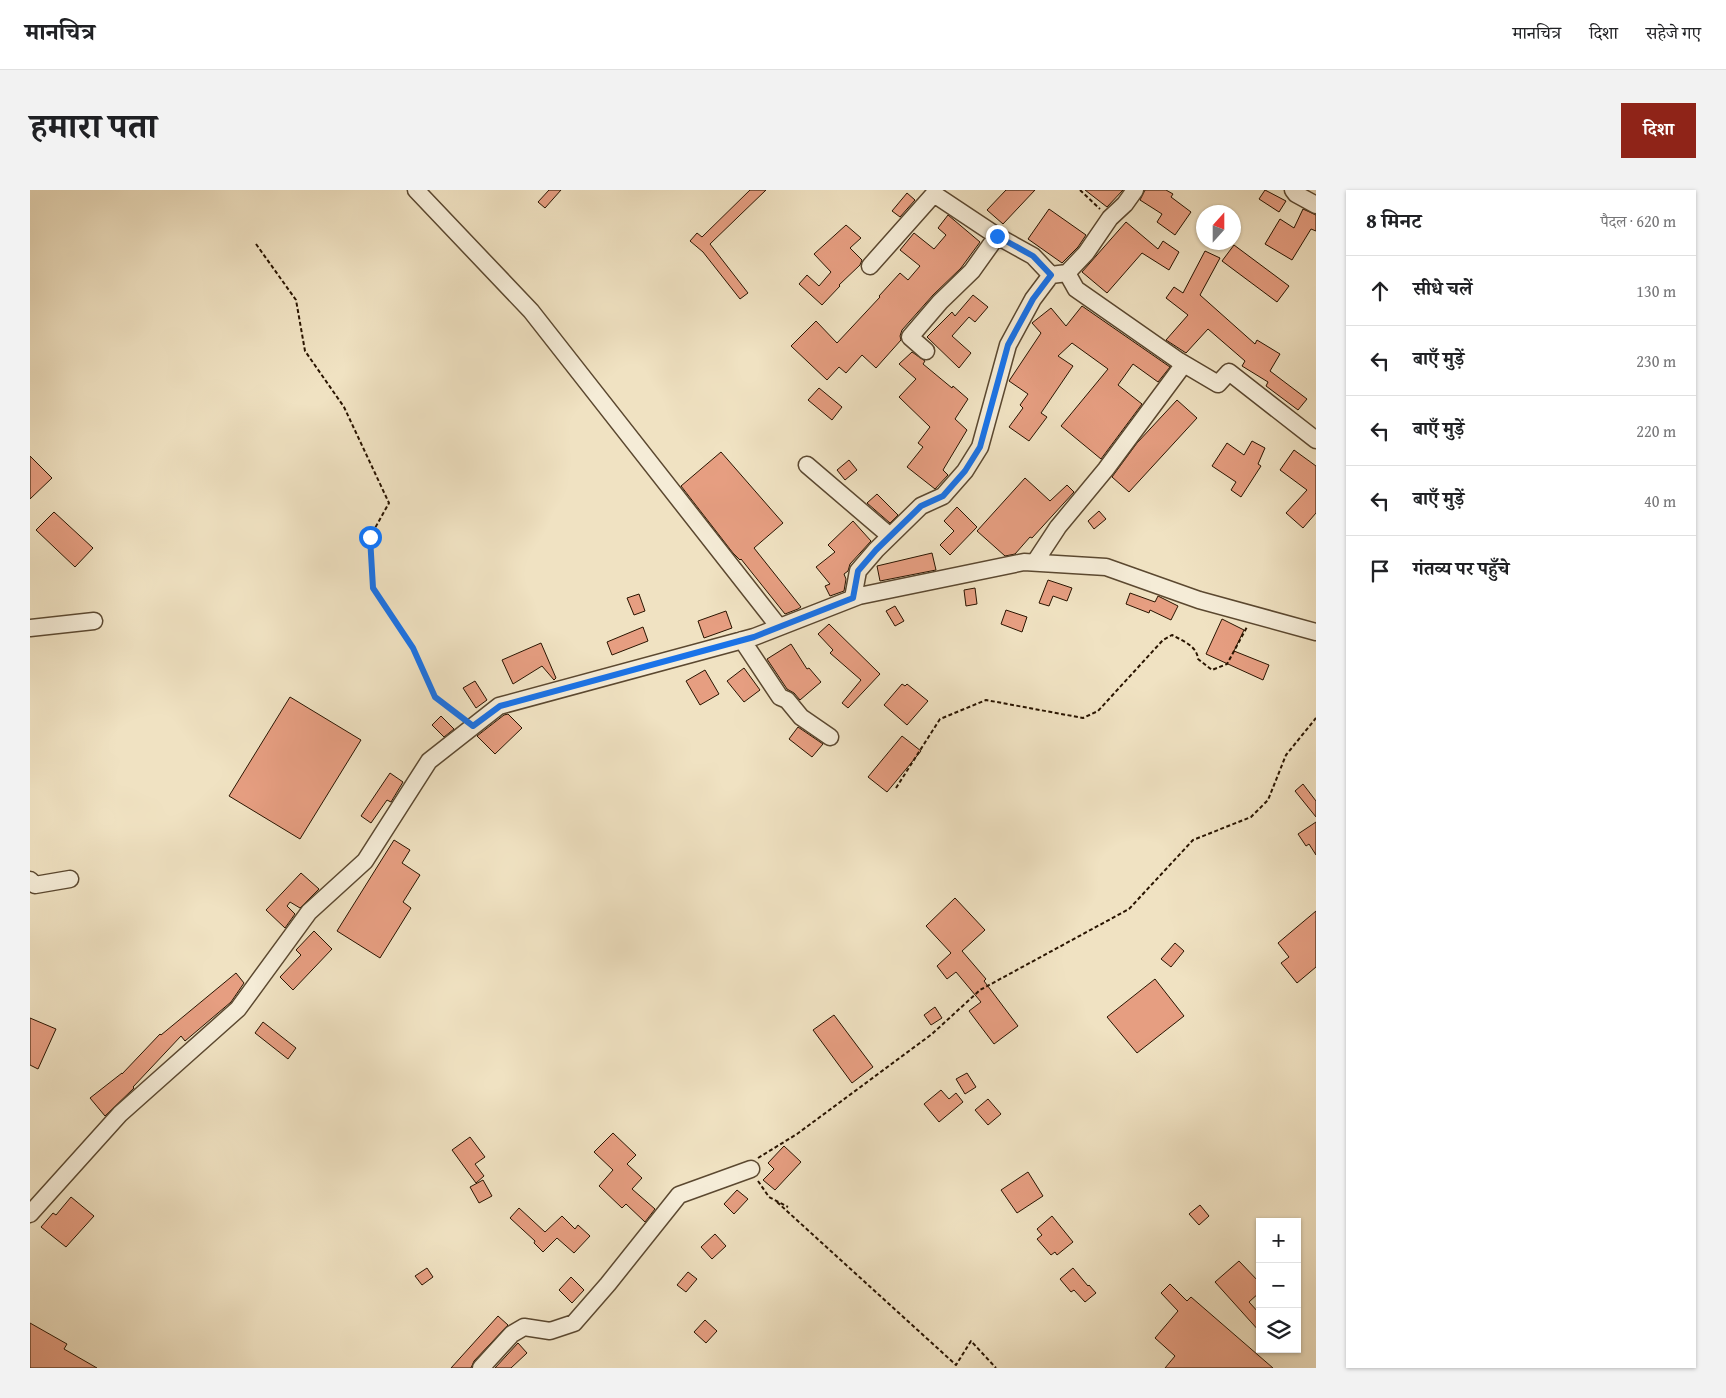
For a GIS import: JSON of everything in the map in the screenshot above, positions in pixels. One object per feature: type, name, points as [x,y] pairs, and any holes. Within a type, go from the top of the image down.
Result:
[{"type":"street","points":[[416,190],[531,311],[780,627]]},
{"type":"street","points":[[853,598],[858,571],[921,506],[943,496],[965,471],[980,447],[1008,345],[1033,299],[1059,274],[1086,253],[1110,218],[1125,204],[1135,190]]},
{"type":"street","points":[[1293,190],[1296,194],[1316,205]]},
{"type":"street","points":[[870,266],[934,194],[997,236],[1033,256],[1059,274],[1076,290],[1184,364],[1218,384],[1229,372],[1316,440]]},
{"type":"street","points":[[926,351],[910,337],[940,302],[972,271],[997,236]]},
{"type":"street","points":[[1035,562],[1058,527],[1106,469],[1184,364]]},
{"type":"street","points":[[807,465],[890,536]]},
{"type":"street","points":[[30,1214],[120,1114],[238,1009],[309,912],[365,861],[429,761],[500,706],[742,640],[853,598],[1024,562],[1106,567],[1200,600],[1316,632]]},
{"type":"street","points":[[30,628],[94,621]]},
{"type":"street","points":[[742,640],[780,697],[786,700],[801,717],[830,737]]},
{"type":"street","points":[[30,880],[35,885],[70,879]]},
{"type":"street","points":[[481,1368],[512,1334],[524,1326],[550,1331],[574,1323],[608,1284],[679,1194],[751,1169]]},
{"type":"path","points":[[1080,190],[1110,218]]},
{"type":"path","points":[[256,244],[296,300],[305,351],[344,407],[389,503],[370,537],[373,588],[413,648],[435,697],[473,726]]},
{"type":"path","points":[[896,788],[940,719],[986,700],[1083,718],[1098,711],[1163,640],[1172,635],[1188,643],[1198,653],[1198,659],[1212,670],[1227,664],[1247,627],[1246,613]]},
{"type":"path","points":[[788,1207],[769,1197],[751,1169],[758,1158],[797,1134],[932,1034],[980,990],[1129,909],[1193,840],[1251,817],[1268,800],[1286,755],[1316,718]]},
{"type":"path","points":[[761,1187],[956,1365],[971,1341],[996,1368]]},
{"type":"building","points":[[549,190],[561,190],[545,208],[538,202]]},
{"type":"building","points":[[750,190],[766,190],[710,244],[748,293],[740,299],[703,252],[690,241],[697,233],[702,237]]},
{"type":"building","points":[[1006,190],[1035,190],[1003,224],[987,210]]},
{"type":"building","points":[[1085,190],[1123,190],[1107,207]]},
{"type":"building","points":[[1145,190],[1166,190],[1173,194],[1171,197],[1191,212],[1175,235],[1157,222],[1162,214],[1140,200]]},
{"type":"building","points":[[1265,190],[1286,201],[1279,212],[1259,199]]},
{"type":"building","points":[[907,193],[915,200],[900,217],[892,211]]},
{"type":"building","points":[[1049,209],[1086,235],[1078,247],[1062,263],[1028,239]]},
{"type":"building","points":[[1303,209],[1316,215],[1316,231],[1311,229],[1292,260],[1265,244],[1280,219],[1294,228]]},
{"type":"building","points":[[948,215],[980,242],[961,268],[933,295],[902,330],[901,340],[876,368],[862,355],[846,373],[839,367],[827,380],[791,346],[816,321],[837,343],[900,273],[908,280],[920,266],[900,250],[914,233],[934,249],[946,235],[938,228]]},
{"type":"building","points":[[1126,222],[1158,249],[1163,241],[1179,252],[1169,270],[1142,253],[1107,293],[1082,272]]},
{"type":"building","points":[[846,225],[861,238],[850,248],[862,260],[860,265],[822,305],[799,284],[807,275],[819,286],[831,272],[814,254]]},
{"type":"building","points":[[1230,250],[1241,250],[1289,286],[1277,302],[1222,261]]},
{"type":"building","points":[[1205,251],[1220,258],[1200,295],[1255,344],[1257,340],[1280,354],[1270,371],[1307,399],[1298,410],[1266,386],[1268,382],[1242,366],[1245,361],[1208,329],[1186,353],[1166,340],[1188,315],[1166,298],[1174,287],[1183,293]]},
{"type":"building","points":[[973,295],[988,307],[975,322],[969,317],[952,336],[971,353],[959,368],[927,337],[952,312],[955,316]]},
{"type":"building","points":[[1082,306],[1170,367],[1158,382],[1133,364],[1118,385],[1142,404],[1101,459],[1061,426],[1108,369],[1072,343],[1058,356],[1073,366],[1041,413],[1047,417],[1029,441],[1009,427],[1023,408],[1020,405],[1028,394],[1009,381],[1041,333],[1032,323],[1051,308],[1066,326]]},
{"type":"building","points":[[912,352],[925,361],[923,364],[968,399],[955,419],[967,430],[943,470],[948,475],[935,489],[907,467],[923,447],[918,443],[930,427],[899,397],[916,379],[899,364]]},
{"type":"building","points":[[819,388],[842,407],[832,420],[808,400]]},
{"type":"building","points":[[1177,400],[1197,418],[1129,492],[1112,477],[1137,443]]},
{"type":"building","points":[[1252,441],[1265,448],[1258,464],[1261,466],[1241,497],[1231,490],[1236,482],[1212,466],[1227,443],[1244,455]]},
{"type":"building","points":[[1294,450],[1316,466],[1316,513],[1303,528],[1286,513],[1307,490],[1280,470]]},
{"type":"building","points":[[721,452],[783,523],[754,548],[801,607],[798,609],[785,614],[741,559],[733,553],[681,486]]},
{"type":"building","points":[[30,456],[52,478],[30,499]]},
{"type":"building","points":[[849,460],[857,470],[845,480],[837,470]]},
{"type":"building","points":[[1025,478],[1050,501],[1067,485],[1074,492],[1015,554],[1005,556],[977,531]]},
{"type":"building","points":[[877,494],[898,515],[890,523],[867,503]]},
{"type":"building","points":[[957,507],[977,527],[950,555],[940,545],[954,531],[944,521]]},
{"type":"building","points":[[1099,511],[1106,519],[1094,529],[1088,521]]},
{"type":"building","points":[[54,512],[93,548],[75,567],[36,530]]},
{"type":"building","points":[[853,521],[871,541],[850,564],[848,571],[844,574],[846,579],[844,591],[830,596],[825,586],[830,584],[816,567],[835,552],[828,545]]},
{"type":"building","points":[[932,553],[936,570],[880,581],[877,566]]},
{"type":"building","points":[[1048,580],[1072,588],[1067,601],[1053,596],[1049,606],[1039,603]]},
{"type":"building","points":[[975,588],[977,604],[966,606],[964,590]]},
{"type":"building","points":[[1130,593],[1155,602],[1158,596],[1178,606],[1171,620],[1150,610],[1149,613],[1126,604]]},
{"type":"building","points":[[639,594],[645,611],[634,615],[627,598]]},
{"type":"building","points":[[895,606],[904,621],[895,626],[886,611]]},
{"type":"building","points":[[1006,610],[1027,617],[1022,632],[1001,624]]},
{"type":"building","points":[[726,611],[732,628],[704,638],[698,621]]},
{"type":"building","points":[[1222,619],[1244,630],[1234,651],[1269,665],[1263,680],[1206,654]]},
{"type":"building","points":[[829,624],[880,674],[848,708],[842,703],[861,680],[830,653],[833,650],[818,634]]},
{"type":"building","points":[[643,627],[648,641],[612,655],[607,642]]},
{"type":"building","points":[[541,643],[556,678],[554,680],[542,666],[513,684],[502,660]]},
{"type":"building","points":[[791,644],[807,669],[809,668],[821,682],[800,700],[787,689],[767,659]]},
{"type":"building","points":[[744,668],[760,690],[744,702],[727,681]]},
{"type":"building","points":[[705,670],[719,694],[700,705],[686,681]]},
{"type":"building","points":[[475,681],[487,700],[476,708],[463,688]]},
{"type":"building","points":[[902,684],[905,686],[907,684],[928,701],[907,725],[884,705]]},
{"type":"building","points":[[290,697],[361,740],[300,839],[229,796]]},
{"type":"building","points":[[508,714],[522,728],[495,754],[477,736]]},
{"type":"building","points":[[441,716],[454,729],[444,737],[432,725]]},
{"type":"building","points":[[798,727],[823,744],[812,757],[789,739]]},
{"type":"building","points":[[902,736],[921,751],[887,792],[868,777]]},
{"type":"building","points":[[390,773],[403,782],[391,802],[387,800],[371,823],[361,816]]},
{"type":"building","points":[[1303,784],[1316,801],[1316,817],[1295,791]]},
{"type":"building","points":[[1316,822],[1316,855],[1309,844],[1306,846],[1298,834]]},
{"type":"building","points":[[394,840],[410,850],[402,863],[420,875],[403,902],[411,908],[380,958],[337,931]]},
{"type":"building","points":[[301,873],[319,889],[300,908],[290,902],[287,906],[295,914],[285,928],[266,910]]},
{"type":"building","points":[[955,898],[985,930],[962,951],[986,979],[984,981],[1018,1026],[994,1044],[969,1011],[981,1002],[956,972],[947,979],[937,966],[951,953],[926,926]]},
{"type":"building","points":[[1316,911],[1316,967],[1297,983],[1281,963],[1289,957],[1278,943]]},
{"type":"building","points":[[314,931],[332,949],[293,990],[280,977],[301,955],[296,950]]},
{"type":"building","points":[[1175,943],[1184,951],[1171,967],[1161,959]]},
{"type":"building","points":[[236,973],[244,983],[231,1002],[185,1041],[181,1036],[134,1088],[105,1116],[90,1098],[122,1074],[160,1034]]},
{"type":"building","points":[[1155,979],[1184,1016],[1137,1053],[1107,1017]]},
{"type":"building","points":[[935,1007],[942,1018],[931,1025],[924,1015]]},
{"type":"building","points":[[834,1015],[873,1067],[852,1083],[813,1030]]},
{"type":"building","points":[[30,1018],[56,1029],[38,1069],[30,1065]]},
{"type":"building","points":[[263,1022],[296,1048],[288,1059],[255,1033]]},
{"type":"building","points":[[967,1073],[976,1087],[965,1094],[956,1079]]},
{"type":"building","points":[[941,1090],[949,1099],[956,1093],[963,1102],[939,1122],[924,1104]]},
{"type":"building","points":[[988,1099],[1001,1114],[988,1125],[975,1110]]},
{"type":"building","points":[[613,1133],[636,1155],[627,1164],[642,1178],[632,1189],[655,1209],[645,1222],[626,1204],[622,1208],[599,1186],[613,1170],[594,1152]]},
{"type":"building","points":[[470,1137],[485,1157],[475,1164],[484,1176],[476,1183],[452,1150]]},
{"type":"building","points":[[784,1146],[801,1162],[775,1190],[763,1180],[774,1169],[768,1163]]},
{"type":"building","points":[[1028,1172],[1043,1196],[1017,1213],[1001,1190]]},
{"type":"building","points":[[483,1180],[492,1196],[479,1203],[470,1187]]},
{"type":"building","points":[[737,1190],[748,1199],[734,1214],[724,1204]]},
{"type":"building","points":[[71,1197],[94,1216],[66,1247],[41,1227],[53,1213],[56,1215]]},
{"type":"building","points":[[1200,1205],[1209,1216],[1199,1225],[1189,1214]]},
{"type":"building","points":[[519,1208],[545,1232],[562,1216],[575,1229],[578,1225],[590,1236],[574,1253],[557,1238],[543,1252],[534,1243],[535,1241],[510,1218]]},
{"type":"building","points":[[1052,1216],[1073,1242],[1057,1255],[1055,1252],[1051,1255],[1037,1239],[1042,1235],[1037,1229]]},
{"type":"building","points":[[715,1234],[726,1246],[712,1259],[701,1247]]},
{"type":"building","points":[[1239,1261],[1256,1279],[1256,1296],[1249,1302],[1256,1310],[1256,1328],[1215,1282]]},
{"type":"building","points":[[427,1268],[433,1277],[422,1285],[415,1276]]},
{"type":"building","points":[[1073,1268],[1096,1293],[1085,1302],[1074,1290],[1071,1292],[1060,1279]]},
{"type":"building","points":[[688,1272],[697,1279],[686,1292],[677,1285]]},
{"type":"building","points":[[571,1277],[584,1290],[572,1303],[559,1290]]},
{"type":"building","points":[[1170,1284],[1187,1301],[1191,1297],[1273,1368],[1165,1368],[1175,1356],[1155,1338],[1178,1311],[1161,1293]]},
{"type":"building","points":[[498,1316],[508,1325],[474,1361],[471,1368],[451,1368]]},
{"type":"building","points":[[705,1320],[717,1331],[706,1343],[694,1332]]},
{"type":"building","points":[[30,1323],[67,1344],[64,1349],[97,1368],[30,1368]]},
{"type":"building","points":[[518,1343],[527,1353],[511,1368],[495,1368]]},
{"type":"route","points":[[370,537],[373,588],[413,648],[435,697],[473,726],[500,706],[754,637],[853,598],[858,571],[876,550],[921,506],[943,496],[965,471],[980,447],[1008,345],[1033,299],[1051,275],[1033,256],[997,236]]}]
